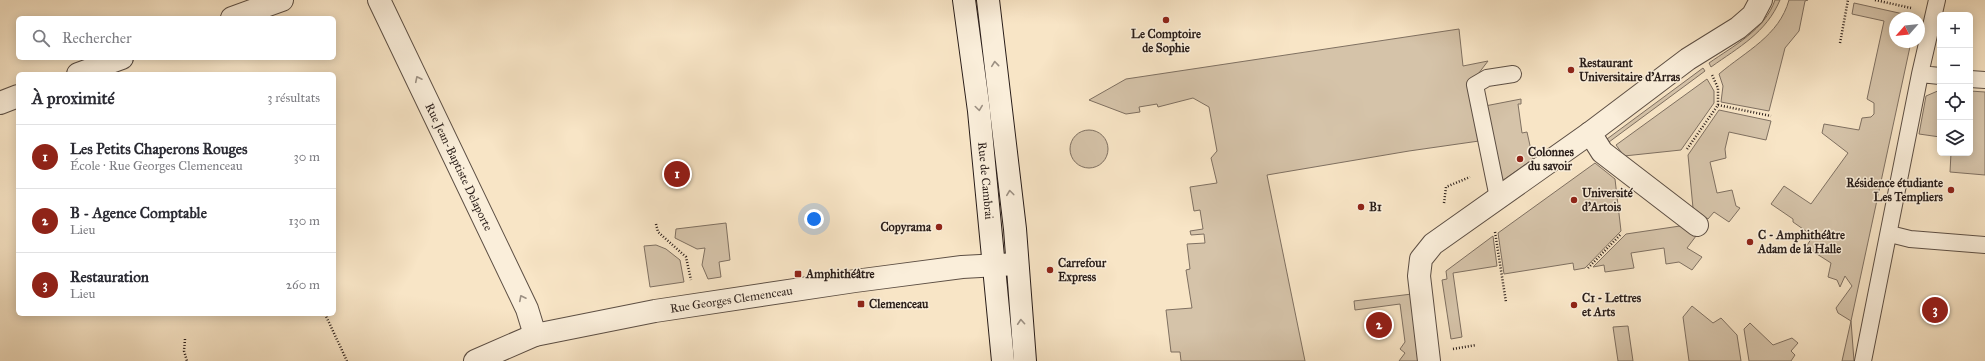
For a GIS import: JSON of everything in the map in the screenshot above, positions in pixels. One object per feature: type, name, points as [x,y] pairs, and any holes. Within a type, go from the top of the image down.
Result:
[{"type":"street","points":[[238,16],[282,0]]},
{"type":"street","name":"Rue Jean-Baptiste Delaporte","points":[[379,0],[527,309],[534,335]]},
{"type":"street","name":"Rue de Cambrai","points":[[964,0],[979,111],[1003,361]]},
{"type":"street","name":"Rue de Cambrai","points":[[988,0],[1018,264],[1025,361]]},
{"type":"street","points":[[1429,361],[1419,282],[1421,259],[1433,244],[1590,133],[1688,59],[1738,28],[1753,15],[1761,0]]},
{"type":"street","points":[[84,72],[116,60]]},
{"type":"street","points":[[0,102],[16,97]]},
{"type":"street","points":[[1590,133],[1602,152],[1697,225]]},
{"type":"street","name":"Rue Georges Clemenceau","points":[[475,361],[534,335],[694,304],[800,291],[863,280],[962,267],[1018,264]]},
{"type":"lane","points":[[1863,361],[1890,234],[1920,74],[1937,0]]},
{"type":"lane","points":[[1498,198],[1475,85],[1487,78],[1513,74]]},
{"type":"lane","points":[[1920,74],[1937,76]]},
{"type":"lane","points":[[1973,78],[1985,80]]},
{"type":"lane","points":[[1890,234],[1910,239],[1985,245]]},
{"type":"path","points":[[1840,43],[1848,0]]},
{"type":"path","points":[[1875,0],[1918,10]]},
{"type":"path","points":[[1687,149],[1718,105],[1718,88],[1708,72]]},
{"type":"path","points":[[1718,105],[1771,116]]},
{"type":"path","points":[[656,224],[658,232],[686,257],[693,289],[694,304]]},
{"type":"path","points":[[1494,230],[1506,302]]},
{"type":"path","points":[[1588,268],[1621,234]]},
{"type":"path","points":[[325,316],[347,361]]},
{"type":"path","points":[[185,339],[184,351],[187,361]]},
{"type":"path","points":[[1452,349],[1476,345]]},
{"type":"shaded area","points":[[1775,0],[1780,0],[1767,22],[1751,38],[1711,67],[1709,63],[1738,44],[1756,29],[1770,11]]},
{"type":"shaded area","points":[[1789,0],[1808,0],[1805,1],[1799,31],[1785,48],[1769,111],[1721,102],[1723,86],[1719,74],[1770,33],[1778,24]]},
{"type":"shaded area","points":[[1854,3],[1894,12],[1889,12],[1889,48],[1910,48],[1851,321],[1838,313],[1836,308],[1852,286],[1845,276],[1840,287],[1837,280],[1828,277],[1831,263],[1806,247],[1813,236],[1793,222],[1793,219],[1771,204],[1784,186],[1811,204],[1848,153],[1822,133],[1824,124],[1859,130],[1862,118],[1871,117],[1874,114],[1874,103],[1867,99],[1884,21],[1852,14]]},
{"type":"shaded area","points":[[1459,29],[1463,66],[1488,61],[1469,86],[1479,141],[1409,151],[1267,175],[1305,361],[1181,361],[1180,352],[1171,352],[1166,310],[1192,308],[1186,270],[1190,269],[1187,244],[1205,243],[1204,234],[1191,235],[1190,231],[1203,229],[1200,210],[1194,211],[1190,187],[1217,183],[1211,158],[1217,151],[1209,107],[1193,98],[1158,107],[1157,104],[1139,107],[1140,112],[1126,114],[1089,100],[1126,79]]},
{"type":"shaded area","points":[[1703,68],[1705,71],[1609,142],[1607,139]]},
{"type":"shaded area","points":[[1707,79],[1714,91],[1714,103],[1681,150],[1624,156],[1616,145]]},
{"type":"shaded area","points":[[1937,91],[1937,137],[1919,134],[1926,96]]},
{"type":"shaded area","points":[[1973,91],[1985,92],[1985,175],[1950,172],[1951,156],[1973,156]]},
{"type":"shaded area","points":[[1521,99],[1521,104],[1518,104],[1522,133],[1527,132],[1533,159],[1502,181],[1485,106]]},
{"type":"shaded area","points":[[1719,110],[1771,121],[1766,140],[1729,132],[1725,149],[1726,158],[1710,162],[1717,193],[1732,190],[1736,206],[1740,208],[1729,222],[1714,212],[1708,219],[1693,208],[1688,155]]},
{"type":"shaded area","points":[[1085,130],[1093,130],[1100,133],[1105,138],[1108,149],[1105,160],[1100,165],[1093,168],[1085,168],[1078,165],[1073,160],[1070,153],[1070,145],[1073,138],[1078,133]]},
{"type":"shaded area","points":[[1595,163],[1615,179],[1621,231],[1585,268],[1574,270],[1573,263],[1504,274],[1498,233]]},
{"type":"shaded area","points":[[726,223],[730,260],[719,262],[721,277],[708,279],[702,265],[705,248],[697,249],[675,238],[676,229]]},
{"type":"shaded area","points":[[1680,226],[1696,236],[1687,248],[1702,257],[1692,270],[1679,262],[1666,264],[1664,248],[1631,253],[1634,268],[1605,272],[1604,265],[1593,267],[1626,234]]},
{"type":"shaded area","points":[[1493,236],[1497,266],[1453,273],[1462,337],[1451,339],[1442,280],[1447,279],[1446,271]]},
{"type":"shaded area","points":[[656,245],[666,249],[680,260],[684,282],[650,287],[644,246]]},
{"type":"shaded area","points":[[1412,294],[1419,361],[1399,361],[1405,353],[1400,349],[1405,342],[1400,304],[1355,310],[1354,301]]},
{"type":"shaded area","points":[[1692,306],[1713,323],[1721,318],[1737,335],[1741,361],[1689,361],[1683,317]]},
{"type":"shaded area","points":[[1851,321],[1854,361],[1842,361]]},
{"type":"shaded area","points":[[1750,323],[1773,345],[1792,338],[1798,343],[1791,351],[1795,355],[1791,361],[1749,361],[1744,329]]},
{"type":"shaded area","points":[[1628,326],[1633,361],[1618,361],[1613,327]]},
{"type":"place","name":"Le Comptoire de Sophie","points":[[1166,20]]},
{"type":"place","name":"Restaurant Universitaire d'Arras","points":[[1571,70]]},
{"type":"place","name":"Colonnes du savoir","points":[[1520,159]]},
{"type":"place","name":"Les Petits Chaperons Rouges","points":[[677,174]]},
{"type":"place","name":"Résidence étudiante Les Templiers","points":[[1951,190]]},
{"type":"place","name":"Université d'Artois","points":[[1574,200]]},
{"type":"place","name":"B1","points":[[1361,207]]},
{"type":"place","name":"Copyrama","points":[[939,227]]},
{"type":"place","name":"C - Amphithéâtre Adam de la Halle","points":[[1750,242]]},
{"type":"place","name":"Carrefour Express","points":[[1050,270]]},
{"type":"place","name":"Amphithéâtre","points":[[798,274]]},
{"type":"place","name":"Clemenceau","points":[[861,304]]},
{"type":"place","name":"C1 - Lettres et Arts","points":[[1574,305]]},
{"type":"place","name":"Restauration","points":[[1935,310]]},
{"type":"place","name":"B - Agence Comptable","points":[[1379,325]]}]
